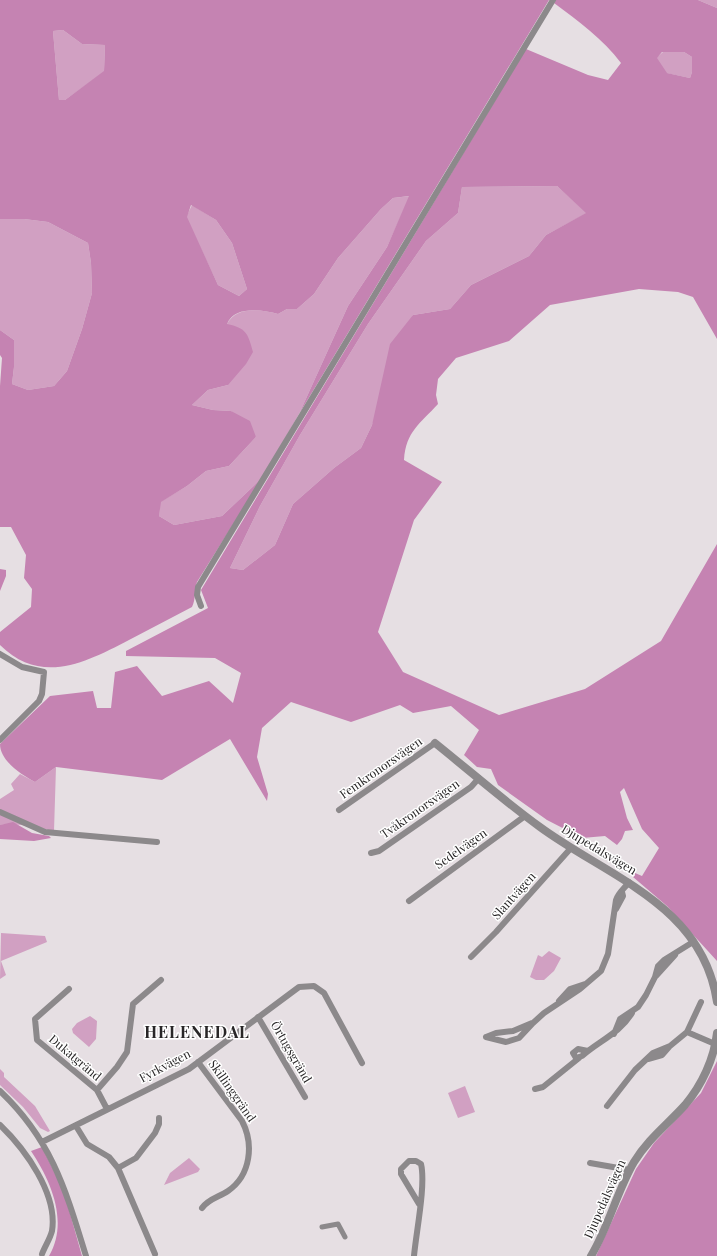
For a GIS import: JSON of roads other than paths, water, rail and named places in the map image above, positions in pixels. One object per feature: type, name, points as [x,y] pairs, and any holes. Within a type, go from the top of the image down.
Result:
[{"type":"street","points":[[201,606],[197,595],[198,587],[553,0]]},
{"type":"street","points":[[0,654],[18,665],[44,672],[42,694],[39,700],[0,740]]},
{"type":"street","name":"Djupedalsvägen","points":[[436,743],[525,816],[571,848],[629,882],[664,908],[693,942],[708,968],[717,1002]]},
{"type":"street","name":"Femkronorsvägen","points":[[339,810],[436,743]]},
{"type":"street","name":"Tvåkronorsvägen","points":[[371,852],[379,851],[471,787],[479,778]]},
{"type":"street","points":[[0,812],[45,832],[157,842]]},
{"type":"street","name":"Sedelvägen","points":[[408,901],[525,816]]},
{"type":"street","name":"Slantvägen","points":[[472,957],[571,848]]},
{"type":"street","points":[[532,1023],[525,1034],[516,1040],[506,1042],[486,1037],[496,1033],[513,1031],[532,1023],[580,990],[585,984],[594,978],[604,966],[615,911],[621,902],[623,896],[622,892],[629,882]]},
{"type":"street","points":[[535,1089],[543,1087],[578,1058],[574,1057],[574,1050],[578,1049],[588,1051],[614,1034],[627,1021],[646,995],[655,978],[676,953],[693,942]]},
{"type":"street","points":[[97,1090],[127,1052],[133,1004],[161,980]]},
{"type":"street","name":"Fyrkvägen","points":[[42,1142],[175,1076],[198,1062],[299,987],[314,986],[324,993],[362,1063]]},
{"type":"street","name":"Dukatgränd","points":[[69,989],[36,1019],[37,1040],[97,1090],[107,1109]]},
{"type":"street","points":[[607,1106],[635,1070],[648,1059],[662,1054],[687,1032],[702,1002]]},
{"type":"street","name":"Örtugsgränd","points":[[258,1017],[305,1097]]},
{"type":"street","points":[[513,1031],[512,1035],[516,1040]]},
{"type":"street","points":[[687,1032],[715,1044]]},
{"type":"street","name":"Djupedalsvägen","points":[[591,1256],[601,1240],[630,1170],[652,1137],[686,1104],[700,1084],[715,1044],[717,1033]]},
{"type":"street","name":"Skillinggränd","points":[[198,1062],[242,1121],[246,1129],[250,1146],[247,1163],[238,1182],[227,1192],[206,1202],[202,1208]]},
{"type":"street","points":[[0,1091],[26,1117],[42,1142],[66,1189],[86,1256]]},
{"type":"street","points":[[118,1168],[136,1158],[155,1133],[160,1124],[159,1118]]},
{"type":"street","points":[[0,1125],[23,1150],[49,1198],[52,1215],[52,1231],[42,1254]]},
{"type":"street","points":[[76,1126],[87,1144],[109,1157],[118,1168],[155,1254]]},
{"type":"street","points":[[414,1256],[423,1172],[421,1164],[416,1161],[410,1162],[401,1169],[401,1174],[419,1204]]},
{"type":"street","points":[[590,1162],[630,1170]]},
{"type":"street","points":[[322,1227],[338,1224],[345,1236]]},
{"type":"district","name":"HELENEDAL","points":[[197,1032]]}]
